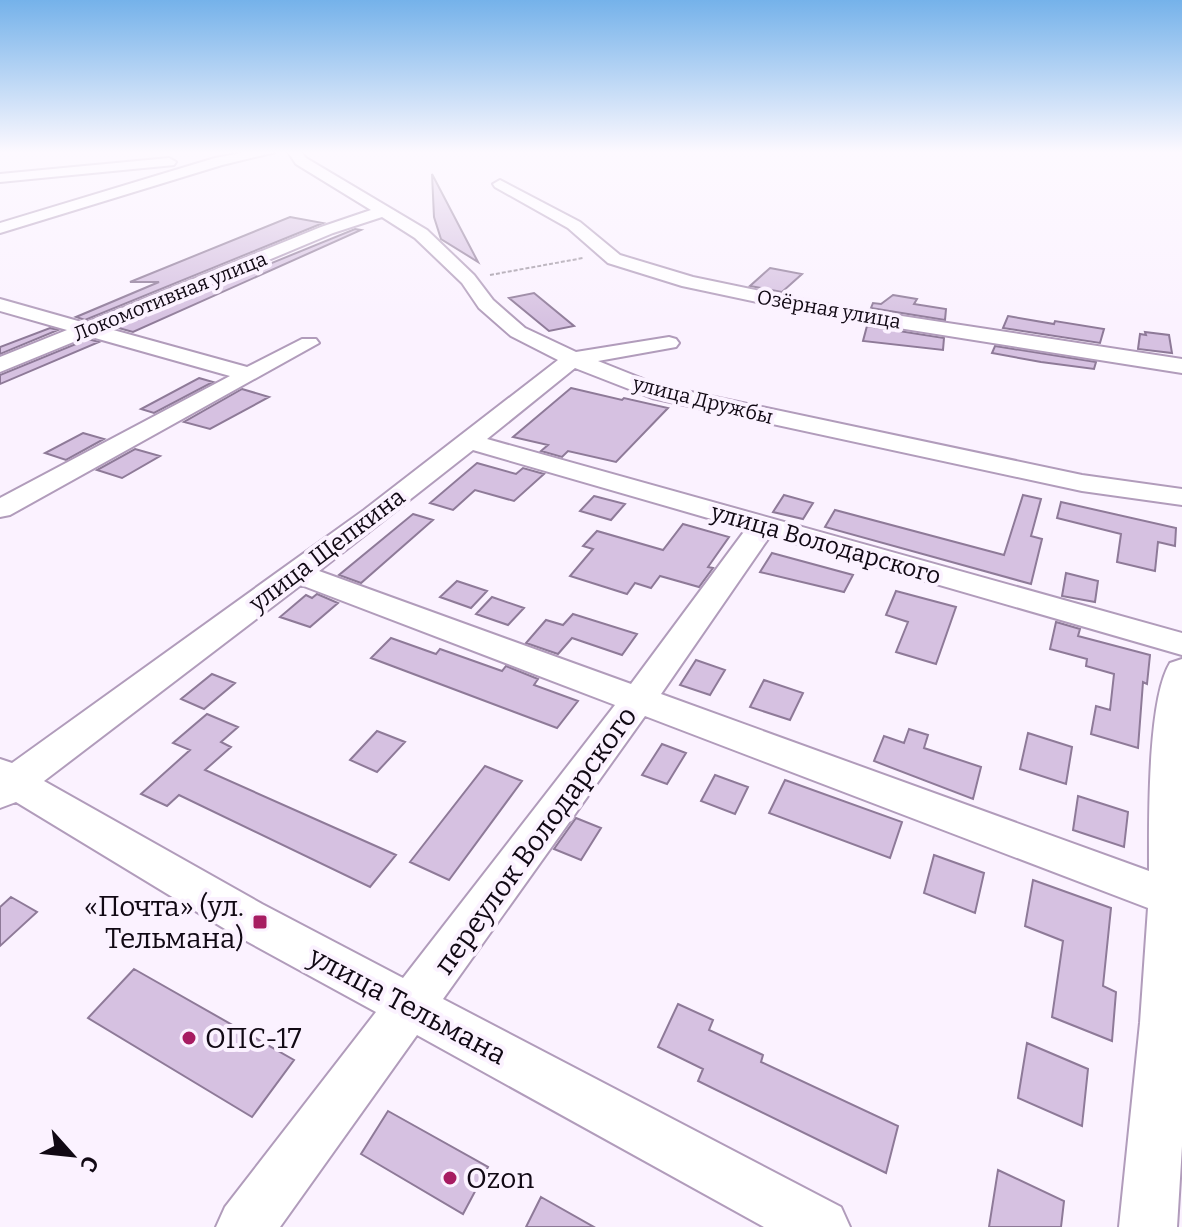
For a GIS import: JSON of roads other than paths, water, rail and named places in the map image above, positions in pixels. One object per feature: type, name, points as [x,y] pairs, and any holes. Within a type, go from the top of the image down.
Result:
[{"type":"street","points":[[0,228],[62,209]]},
{"type":"street","name":"улица Дружбы","points":[[382,209],[421,234],[468,279],[486,304],[518,332],[573,359],[667,394],[1082,483],[1182,497]]},
{"type":"street","name":"Озёрная улица","points":[[546,209],[574,225],[605,254],[689,282],[823,310],[1182,366]]},
{"type":"street","name":"Локомотивная улица","points":[[0,365],[339,226],[385,211]]},
{"type":"street","points":[[0,305],[250,375]]},
{"type":"street","points":[[0,509],[309,343]]},
{"type":"street","name":"улица Щепкина","points":[[5,783],[296,573],[471,442],[533,388],[573,359],[669,343]]},
{"type":"street","name":"улица Володарского","points":[[471,442],[1182,644]]},
{"type":"street","name":"переулок Володарского","points":[[245,1227],[638,700],[763,526]]},
{"type":"street","points":[[296,573],[1169,897]]},
{"type":"street","points":[[1148,1227],[1169,897],[1169,795],[1176,702],[1182,671]]},
{"type":"street","name":"улица Тельмана","points":[[5,783],[246,918],[821,1227]]},
{"type":"place","name":"«Почта» (ул. Тельмана)","points":[[260,922]]},
{"type":"place","name":"ОПС-17","points":[[189,1038]]},
{"type":"place","name":"Ozon","points":[[450,1178]]}]
